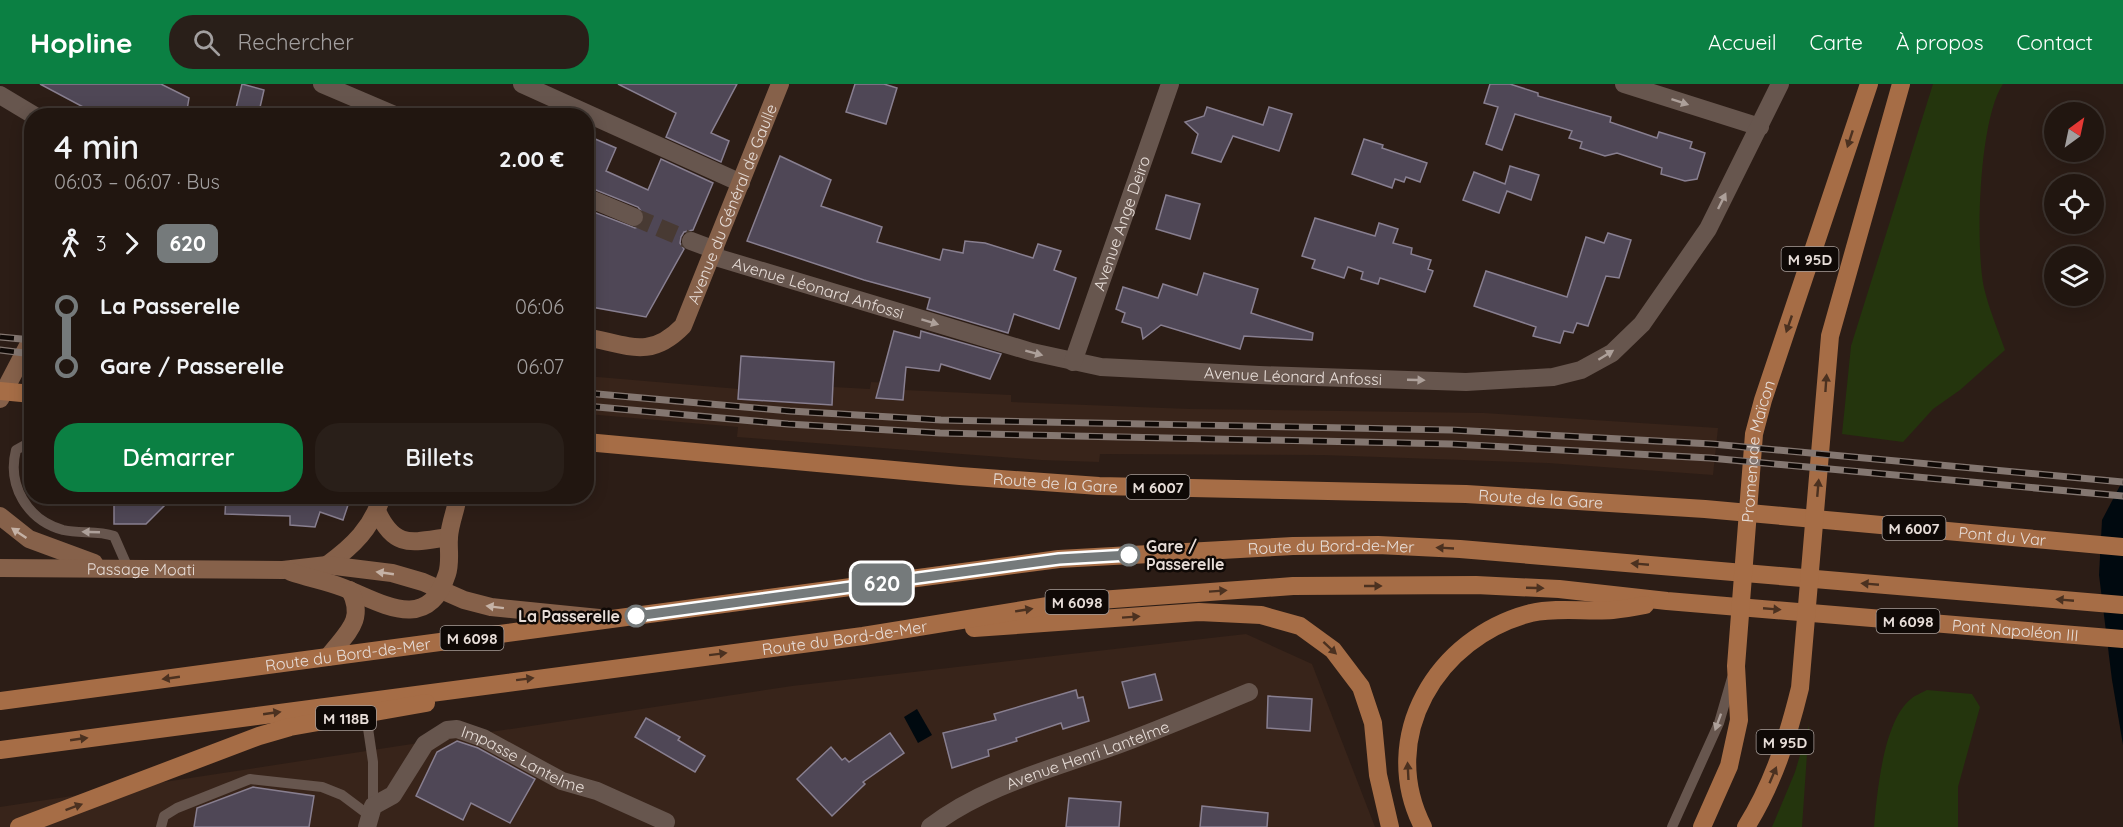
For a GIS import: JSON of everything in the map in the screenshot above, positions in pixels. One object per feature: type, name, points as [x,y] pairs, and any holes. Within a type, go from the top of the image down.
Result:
[{"type":"main road","name":"Avenue du Général de Gaulle","points":[[594,339],[643,348],[655,347],[666,342],[683,326],[780,84]]},
{"type":"main road","name":"Promenade Maïcon","points":[[1702,827],[1729,766],[1739,720],[1736,666],[1754,434],[1763,399],[1869,84]]},
{"type":"main road","name":"M 95D","points":[[1746,827],[1761,803],[1775,772],[1800,688],[1830,336],[1901,84]]},
{"type":"main road","points":[[0,399],[24,353]]},
{"type":"main road","points":[[0,391],[24,393]]},
{"type":"main road","name":"Route de la Gare","points":[[594,443],[960,476],[1099,486],[1466,494],[1705,509]]},
{"type":"main road","points":[[380,504],[384,527],[395,538],[403,542],[449,537]]},
{"type":"main road","name":"Passage Moati","points":[[327,565],[351,548],[366,530],[380,504]]},
{"type":"main road","points":[[441,589],[448,572],[449,537],[456,504]]},
{"type":"main road","name":"Pont du Var","points":[[1705,509],[2123,547]]},
{"type":"main road","points":[[0,516],[29,539],[57,551],[120,568]]},
{"type":"main road","name":"Route du Bord-de-Mer","points":[[0,701],[1059,559],[1293,546],[1378,545],[1460,549],[1698,569]]},
{"type":"main road","name":"Passage Moati","points":[[0,568],[284,570],[327,565],[392,573],[441,589],[464,600],[491,607],[615,619]]},
{"type":"main road","name":"Pont Napoléon III","points":[[1698,569],[2123,605]]},
{"type":"main road","name":"Passage Moati","points":[[284,570],[350,590],[375,603],[401,610],[424,605],[441,589]]},
{"type":"main road","name":"Route du Bord-de-Mer","points":[[0,750],[467,686],[863,636],[1072,602],[1293,586],[1500,586],[1559,589],[1693,603]]},
{"type":"main road","points":[[328,657],[358,614],[357,604],[350,590]]},
{"type":"main road","points":[[1423,827],[1412,806],[1408,778],[1408,750],[1412,723],[1425,693],[1442,667],[1459,650],[1500,624],[1532,613],[1615,610],[1667,601]]},
{"type":"main road","name":"Pont Napoléon III","points":[[1693,603],[2123,639]]},
{"type":"main road","points":[[863,636],[1199,612],[1281,619],[1300,626],[1333,650],[1361,687],[1373,723],[1378,775],[1390,827]]},
{"type":"main road","name":"M 118B","points":[[19,827],[259,736],[290,727],[424,704],[467,686]]},
{"type":"street","points":[[322,84],[378,108]]},
{"type":"street","points":[[522,84],[575,108]]},
{"type":"street","name":"Avenue Ange Deiro","points":[[1072,363],[1170,84]]},
{"type":"street","points":[[1624,84],[1760,127]]},
{"type":"street","name":"Avenue Léonard Anfossi","points":[[691,241],[714,253],[1072,363],[1101,367],[1259,375],[1466,382],[1553,377],[1581,370],[1612,353],[1642,324],[1708,229],[1780,84]]},
{"type":"street","points":[[0,95],[24,109]]},
{"type":"street","points":[[594,117],[741,183]]},
{"type":"street","points":[[594,200],[633,217]]},
{"type":"street","name":"Avenue Henri Lantelme","points":[[930,827],[952,810],[1006,785],[1149,734],[1249,692]]},
{"type":"street","name":"Impasse Lantelme","points":[[370,816],[393,795],[425,744],[447,730],[457,729],[483,738],[562,781],[597,791],[666,822]]},
{"type":"lane","points":[[24,446],[16,450],[13,461],[19,496],[24,502]]},
{"type":"lane","points":[[25,504],[54,527],[114,536],[120,568]]},
{"type":"lane","points":[[1671,827],[1719,723],[1736,666]]},
{"type":"lane","points":[[366,715],[373,762],[370,816]]},
{"type":"lane","points":[[160,827],[164,816],[177,808],[250,779],[322,787],[342,795],[370,816]]},
{"type":"shaded area","points":[[741,356],[834,362],[833,387],[870,389],[871,382],[904,384],[904,390],[1011,395],[1011,402],[1190,409],[1484,413],[1718,428],[1713,475],[1548,463],[1323,455],[1100,454],[1099,462],[1041,460],[737,437],[738,427],[594,415],[594,377],[739,389]]},
{"type":"shaded area","points":[[2123,480],[2123,745],[2112,680],[2099,575],[2102,520]]},
{"type":"shaded area","points":[[1246,634],[1312,664],[1375,827],[0,827],[0,807],[792,686]]},
{"type":"shaded area","points":[[917,709],[932,735],[918,743],[904,717]]},
{"type":"green space","points":[[1933,84],[2003,84],[1995,101],[1984,153],[1980,243],[1984,288],[2005,350],[1960,390],[1933,409],[1903,442],[1842,434],[1851,346]]},
{"type":"green space","points":[[1927,690],[1972,694],[1980,707],[1958,787],[1958,827],[1874,827],[1883,759],[1894,724],[1901,709],[1911,699]]},
{"type":"green space","points":[[1809,725],[1802,827],[1772,827],[1795,772]]},
{"type":"building","points":[[40,84],[161,84],[189,98],[187,108],[85,108]]},
{"type":"building","points":[[242,84],[264,90],[260,108],[236,108]]},
{"type":"building","points":[[618,84],[737,84],[711,133],[729,141],[721,162],[666,137],[676,113]]},
{"type":"building","points":[[855,84],[884,84],[897,88],[886,124],[846,112]]},
{"type":"building","points":[[1490,84],[1510,84],[1538,93],[1538,96],[1611,117],[1610,122],[1657,138],[1659,132],[1692,142],[1690,148],[1705,153],[1697,179],[1685,181],[1661,174],[1662,168],[1617,153],[1605,156],[1580,148],[1582,142],[1569,138],[1572,131],[1515,114],[1502,150],[1486,144],[1498,107],[1484,103]]},
{"type":"building","points":[[1207,107],[1263,125],[1269,107],[1292,114],[1279,151],[1233,136],[1221,162],[1192,153],[1198,134],[1185,122],[1204,116]]},
{"type":"building","points":[[594,138],[616,148],[606,171],[648,190],[661,159],[713,183],[693,230],[684,232],[681,237],[680,243],[684,249],[646,317],[594,307],[594,212],[635,228],[641,226],[645,216],[638,207],[594,189]]},
{"type":"building","points":[[1364,139],[1383,145],[1382,148],[1427,163],[1420,182],[1406,177],[1404,182],[1395,179],[1392,188],[1352,174]]},
{"type":"building","points":[[780,156],[831,180],[821,206],[882,227],[877,242],[940,260],[943,249],[963,253],[965,241],[985,243],[1033,258],[1038,244],[1061,251],[1054,270],[1076,278],[1059,329],[1014,314],[1008,333],[927,309],[930,298],[864,280],[747,241]]},
{"type":"building","points":[[1510,166],[1539,175],[1531,200],[1507,191],[1499,213],[1463,200],[1474,172],[1505,184]]},
{"type":"building","points":[[1166,195],[1200,204],[1190,239],[1156,229]]},
{"type":"building","points":[[1315,218],[1375,236],[1379,223],[1398,229],[1393,243],[1412,248],[1411,254],[1431,260],[1428,269],[1433,271],[1425,292],[1380,278],[1378,284],[1361,279],[1363,272],[1348,267],[1344,278],[1312,268],[1315,260],[1302,256]]},
{"type":"building","points":[[1608,233],[1631,240],[1619,278],[1606,276],[1588,326],[1577,323],[1573,333],[1564,331],[1560,343],[1533,336],[1536,327],[1474,306],[1486,271],[1567,297],[1586,237],[1604,243]]},
{"type":"building","points":[[1204,273],[1258,289],[1251,313],[1313,333],[1312,340],[1244,336],[1240,349],[1161,325],[1143,339],[1141,328],[1122,322],[1125,313],[1116,309],[1123,287],[1158,298],[1163,284],[1197,295]]},
{"type":"building","points":[[894,331],[920,338],[921,331],[1001,354],[990,379],[941,364],[939,371],[906,367],[903,400],[876,398]]},
{"type":"building","points":[[741,356],[834,362],[832,405],[738,399]]},
{"type":"building","points":[[114,504],[166,504],[146,524],[114,524]]},
{"type":"building","points":[[226,504],[348,504],[343,520],[320,512],[315,527],[290,525],[290,516],[225,514]]},
{"type":"building","points":[[1155,674],[1162,700],[1129,708],[1122,682]]},
{"type":"building","points":[[1076,690],[1078,698],[1083,697],[1089,721],[1063,729],[1061,723],[1016,738],[1017,741],[988,750],[989,756],[952,768],[943,733],[996,720],[994,714]]},
{"type":"building","points":[[1268,696],[1312,699],[1310,731],[1267,728]]},
{"type":"building","points":[[646,718],[680,737],[678,740],[705,756],[695,772],[635,737]]},
{"type":"building","points":[[890,733],[904,753],[863,782],[865,784],[832,816],[797,779],[831,747],[842,760],[845,758],[849,762]]},
{"type":"building","points":[[457,741],[478,748],[535,779],[510,823],[471,803],[463,820],[416,796],[437,752]]},
{"type":"building","points":[[253,787],[314,796],[309,827],[194,827],[197,808]]},
{"type":"building","points":[[1069,798],[1121,802],[1119,827],[1066,827]]},
{"type":"building","points":[[1202,806],[1268,813],[1267,827],[1200,827]]},
{"type":"tunnel","points":[[634,217],[691,241]]},
{"type":"railway","points":[[0,337],[24,339]]},
{"type":"railway","points":[[0,350],[24,353]]},
{"type":"railway","points":[[594,394],[790,411],[941,420],[1452,430],[1712,444],[2123,482]]},
{"type":"railway","points":[[594,407],[788,424],[940,433],[1451,444],[1710,458],[2123,496]]},
{"type":"bus line","name":"620","points":[[636,616],[1059,559],[1129,555]]},
{"type":"place","name":"Gare / Passerelle","points":[[1129,555]]},
{"type":"place","name":"La Passerelle","points":[[636,616]]}]
